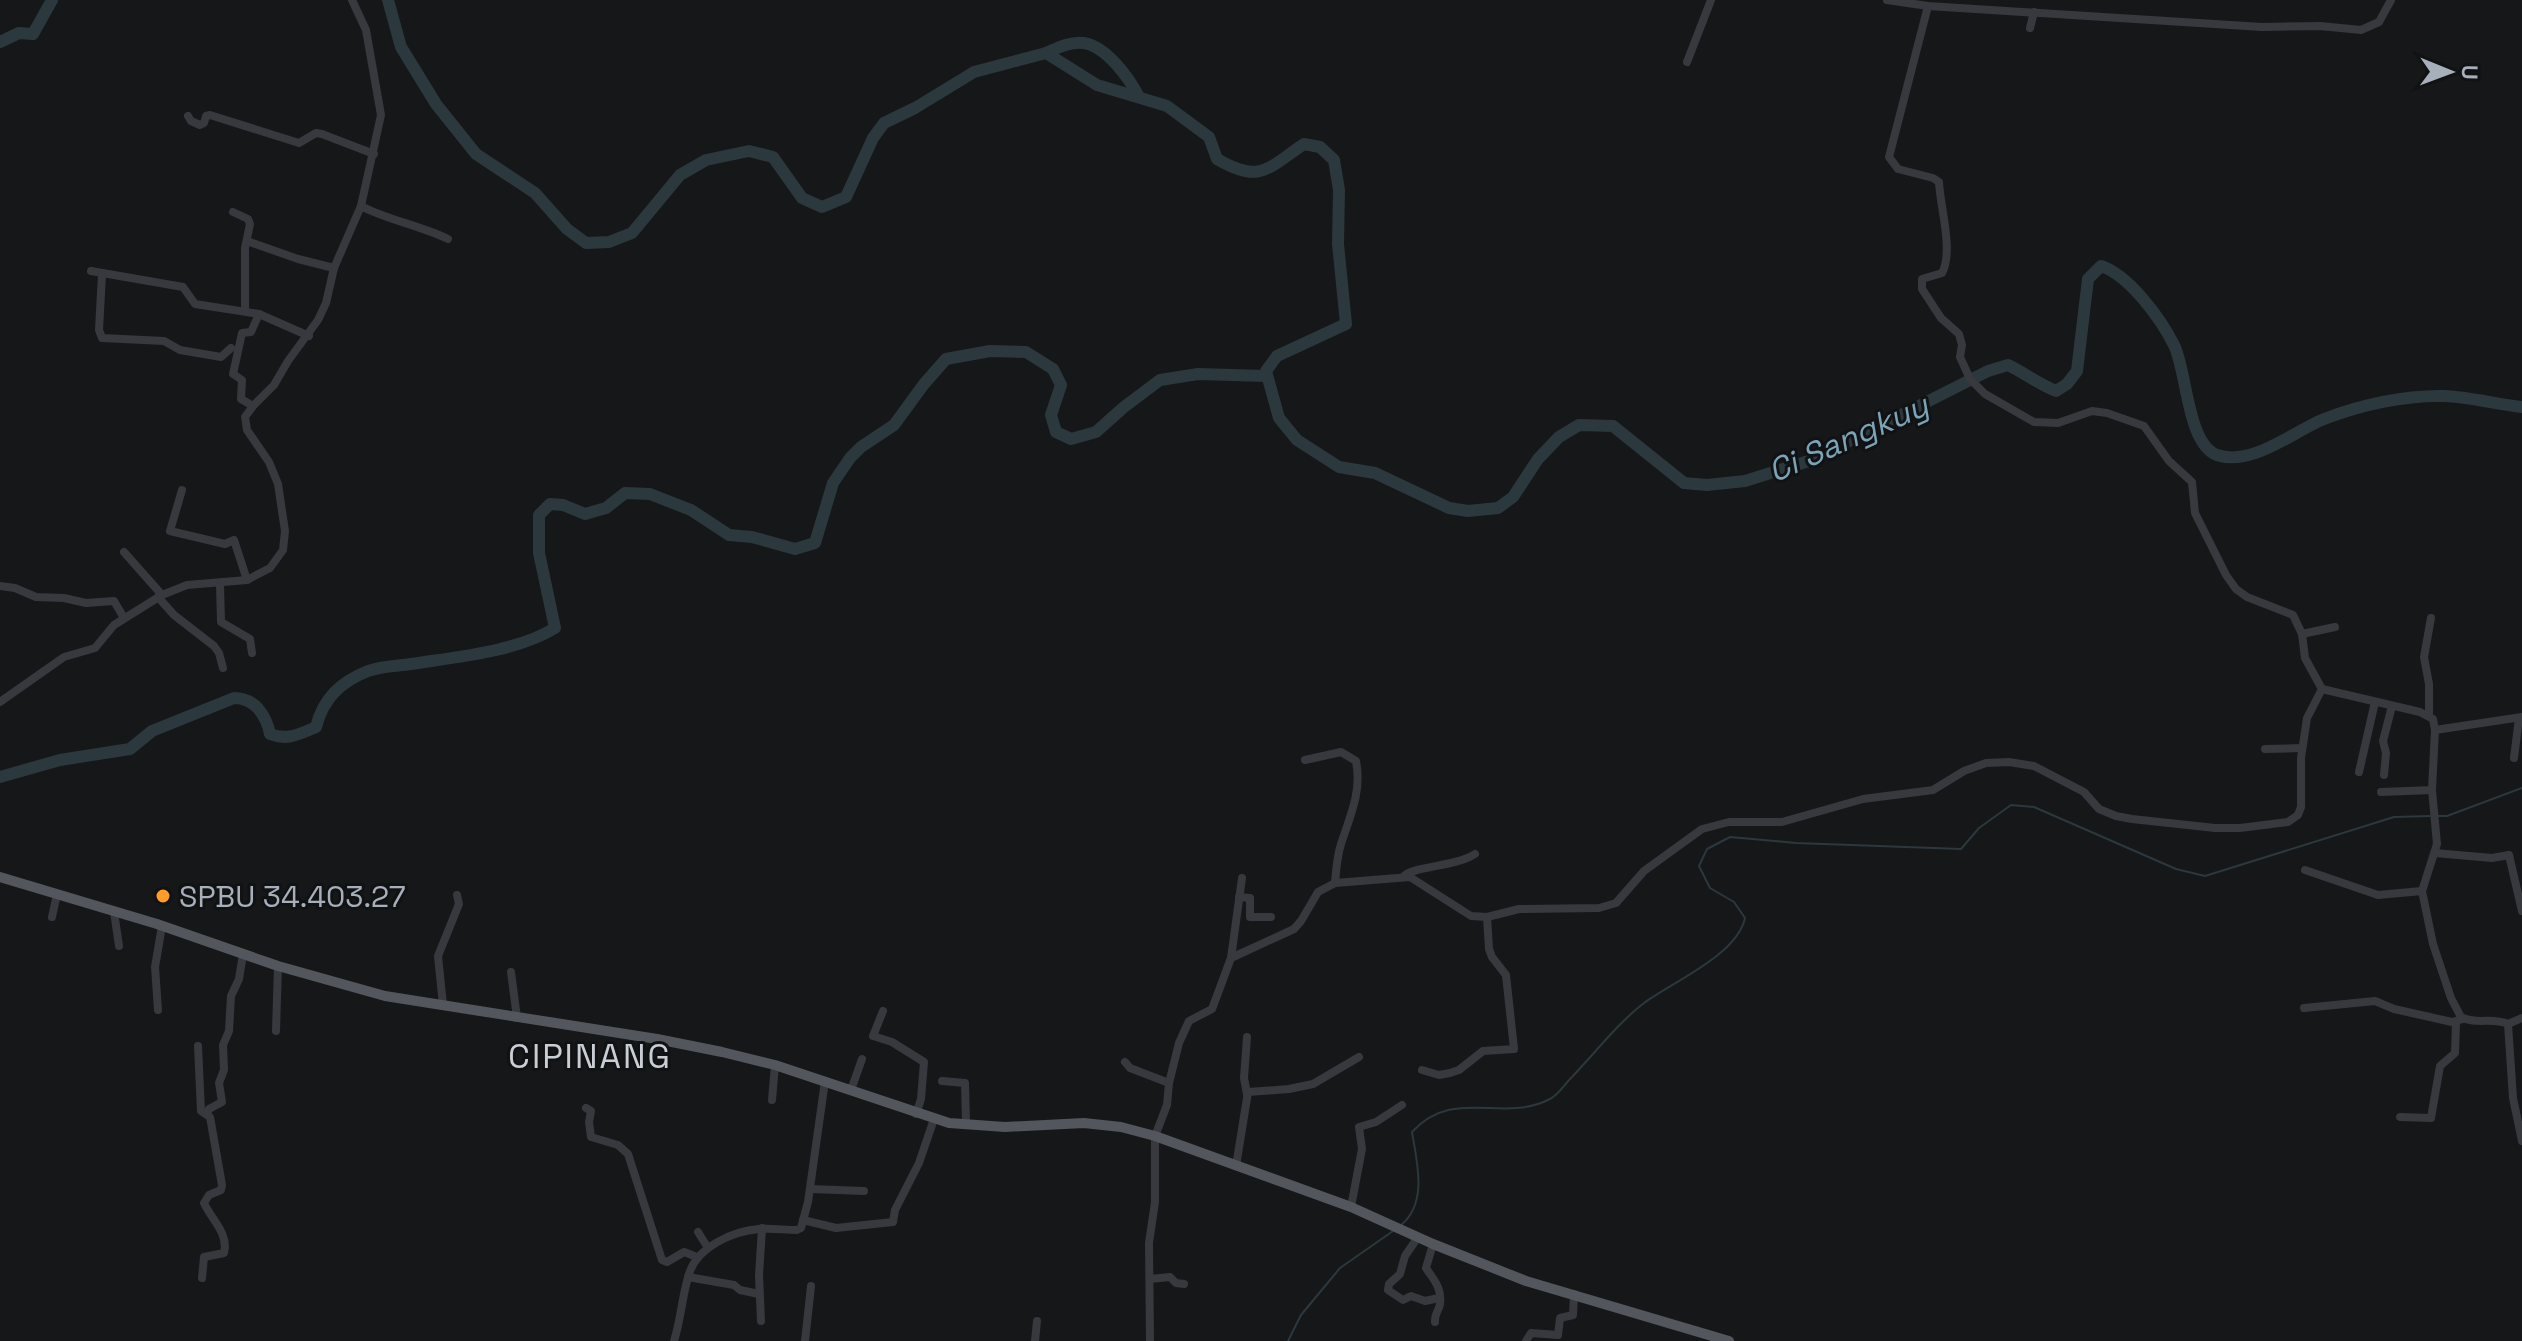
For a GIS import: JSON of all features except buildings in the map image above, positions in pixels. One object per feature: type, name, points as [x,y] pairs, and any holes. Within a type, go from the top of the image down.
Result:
[{"type":"main road","points":[[0,877],[162,926],[278,966],[385,996],[657,1039],[775,1065],[934,1119],[1005,1127],[1084,1123],[1121,1127],[1155,1136],[1351,1207],[1526,1281],[1729,1341]]},
{"type":"street","points":[[0,702],[64,657],[100,645],[114,625],[160,596],[187,585],[247,580],[275,562],[285,542],[278,484],[269,462],[245,426],[246,414],[274,385],[288,361],[309,336],[326,303],[334,268],[361,206],[381,109],[366,30],[352,0]]},
{"type":"street","points":[[1687,62],[1711,0]]},
{"type":"street","points":[[1887,0],[1928,6],[2251,27],[2320,26],[2347,30],[2361,30],[2379,22],[2391,0]]},
{"type":"street","points":[[1928,6],[1889,157],[1898,169],[1939,182],[1945,228],[1945,270],[1925,277],[1921,286],[1943,320],[1959,334],[1962,345],[1960,357],[1970,379],[1985,394],[2034,422],[2058,423],[2092,411],[2144,426],[2169,461],[2192,482],[2195,513],[2236,589],[2247,597],[2289,613],[2296,620],[2302,634],[2305,658],[2322,689],[2429,715],[2433,719],[2435,853],[2422,891],[2433,944],[2460,1021],[2455,1053],[2440,1066],[2431,1118],[2400,1117]]},
{"type":"street","points":[[2030,28],[2034,12]]},
{"type":"street","points":[[188,116],[200,125],[207,115],[220,117],[299,143],[316,133],[374,154]]},
{"type":"street","points":[[361,206],[380,215],[422,226],[448,239]]},
{"type":"street","points":[[233,212],[249,221],[245,311]]},
{"type":"street","points":[[247,241],[334,268]]},
{"type":"street","points":[[91,271],[183,287],[195,304],[259,314],[309,336]]},
{"type":"street","points":[[102,274],[99,330],[102,338],[164,341],[180,350],[221,357],[233,374],[242,380],[241,399],[253,406]]},
{"type":"street","points":[[233,374],[242,333],[252,331],[259,314]]},
{"type":"street","points":[[221,357],[231,348]]},
{"type":"street","points":[[182,490],[170,531],[225,544],[234,540],[247,580]]},
{"type":"street","points":[[124,552],[174,615],[214,646],[223,668]]},
{"type":"street","points":[[220,584],[221,622],[250,639],[252,653]]},
{"type":"street","points":[[0,586],[6,585],[36,597],[86,603],[114,601],[124,618]]},
{"type":"street","points":[[2429,715],[2429,684],[2424,657],[2431,618]]},
{"type":"street","points":[[2302,634],[2335,627]]},
{"type":"street","points":[[1231,958],[1294,929],[1318,892],[1335,883],[1404,876],[1420,881],[1467,915],[1487,917],[1519,909],[1606,906],[1616,903],[1644,871],[1702,829],[1729,822],[1782,822],[1863,799],[1933,790],[1964,771],[1986,763],[2024,763],[2048,771],[2084,792],[2099,809],[2116,816],[2215,828],[2288,822],[2298,815],[2301,807],[2302,748],[2307,718],[2322,689]]},
{"type":"street","points":[[2359,772],[2375,702]]},
{"type":"street","points":[[2384,775],[2386,753],[2383,741],[2392,706]]},
{"type":"street","points":[[2435,730],[2520,717],[2514,758]]},
{"type":"street","points":[[2265,749],[2302,748]]},
{"type":"street","points":[[1305,760],[1341,752],[1357,763],[1354,812],[1341,844],[1335,883]]},
{"type":"street","points":[[2381,792],[2432,790]]},
{"type":"street","points":[[2435,853],[2492,858],[2509,855],[2522,911]]},
{"type":"street","points":[[1404,876],[1409,871],[1451,865],[1475,854]]},
{"type":"street","points":[[2305,870],[2378,895],[2422,891]]},
{"type":"street","points":[[1150,1341],[1149,1243],[1156,1182],[1155,1136],[1167,1105],[1179,1043],[1189,1021],[1212,1009],[1231,958],[1242,878]]},
{"type":"street","points":[[52,917],[57,894]]},
{"type":"street","points":[[443,1005],[438,956],[459,904],[457,895]]},
{"type":"street","points":[[1239,897],[1250,898],[1250,917],[1271,917]]},
{"type":"street","points":[[114,912],[119,946]]},
{"type":"street","points":[[1422,1070],[1439,1075],[1450,1073],[1470,1063],[1483,1051],[1514,1049],[1506,975],[1489,949],[1487,917]]},
{"type":"street","points":[[158,1010],[155,967],[162,926]]},
{"type":"street","points":[[202,1278],[204,1257],[222,1254],[225,1250],[222,1234],[204,1203],[209,1195],[221,1190],[222,1185],[207,1114],[209,1109],[222,1102],[219,1083],[224,1070],[223,1045],[229,1031],[231,996],[239,979],[243,954]]},
{"type":"street","points":[[276,1031],[278,966]]},
{"type":"street","points":[[511,972],[517,1018]]},
{"type":"street","points":[[2304,1008],[2375,1001],[2394,1009],[2460,1021],[2503,1021],[2508,1024]]},
{"type":"street","points":[[883,1011],[873,1036],[892,1042],[924,1062],[921,1099],[916,1114]]},
{"type":"street","points":[[2508,1024],[2522,1018]]},
{"type":"street","points":[[2508,1024],[2513,1098],[2522,1141]]},
{"type":"street","points":[[1236,1166],[1247,1094],[1244,1078],[1247,1037]]},
{"type":"street","points":[[198,1046],[201,1111],[207,1114]]},
{"type":"street","points":[[1247,1094],[1313,1084],[1359,1057]]},
{"type":"street","points":[[851,1090],[862,1059]]},
{"type":"street","points":[[1125,1062],[1130,1068],[1169,1083]]},
{"type":"street","points":[[772,1100],[775,1065]]},
{"type":"street","points":[[674,1341],[688,1277],[697,1257],[732,1235],[762,1228],[797,1230],[803,1220],[825,1081]]},
{"type":"street","points":[[942,1081],[965,1083],[966,1124]]},
{"type":"street","points":[[1351,1207],[1362,1149],[1359,1127],[1376,1122],[1402,1105]]},
{"type":"street","points":[[586,1108],[591,1111],[591,1137],[618,1145],[632,1162],[662,1260],[667,1262],[684,1252],[697,1257]]},
{"type":"street","points":[[803,1220],[836,1228],[859,1223],[893,1222],[895,1210],[919,1163],[934,1119]]},
{"type":"street","points":[[810,1189],[864,1191]]},
{"type":"street","points":[[761,1321],[762,1228]]},
{"type":"street","points":[[698,1232],[708,1248]]},
{"type":"street","points":[[1417,1236],[1405,1256],[1400,1274],[1389,1284],[1388,1290],[1403,1300],[1411,1296],[1425,1301],[1439,1298]]},
{"type":"street","points":[[1433,1244],[1426,1268],[1439,1285],[1440,1304],[1434,1315],[1435,1322]]},
{"type":"street","points":[[688,1277],[734,1285],[740,1290],[759,1294]]},
{"type":"street","points":[[1150,1279],[1170,1277],[1176,1283],[1184,1284]]},
{"type":"street","points":[[805,1341],[811,1286]]},
{"type":"street","points":[[1526,1341],[1531,1333],[1558,1335],[1560,1318],[1573,1315],[1574,1294]]},
{"type":"street","points":[[1035,1341],[1037,1321]]},
{"type":"waterway","name":"Ci Sangkuy","points":[[0,42],[19,33],[33,34],[52,0]]},
{"type":"waterway","name":"Ci Sangkuy","points":[[388,0],[401,47],[436,104],[476,154],[535,193],[567,229],[586,243],[609,242],[632,233],[680,175],[706,160],[749,151],[773,157],[802,198],[822,207],[846,197],[873,138],[884,123],[974,72],[1046,53],[1097,85],[1167,106],[1209,137],[1217,159],[1232,167],[1254,172],[1263,170],[1304,144],[1320,147],[1334,160],[1339,190],[1338,244],[1346,324],[1277,356],[1266,371],[1279,418],[1297,440],[1339,467],[1375,473],[1449,508],[1468,511],[1498,508],[1513,497],[1538,459],[1559,437],[1579,425],[1613,426],[1684,483],[1707,485],[1745,481],[1812,460],[1988,371],[2008,365],[2056,391],[2067,384],[2077,371],[2088,279],[2101,266],[2133,288],[2168,335],[2178,357],[2199,437],[2217,455],[2244,456],[2258,452],[2324,419],[2398,399],[2444,396],[2522,407]]},
{"type":"waterway","points":[[1046,53],[1074,43],[1093,46],[1116,64],[1139,97]]},
{"type":"waterway","points":[[0,777],[60,760],[130,749],[152,731],[234,698],[254,704],[266,720],[270,734],[293,736],[316,727],[323,708],[334,693],[349,680],[368,671],[485,652],[539,636],[555,628],[539,553],[539,515],[550,504],[563,505],[585,514],[606,508],[625,493],[650,494],[691,510],[729,535],[752,537],[795,549],[815,543],[833,483],[850,458],[894,425],[946,359],[990,351],[1026,352],[1053,369],[1061,385],[1051,415],[1056,432],[1071,439],[1096,432],[1160,380],[1198,374],[1267,376]]},
{"type":"waterway","points":[[2436,816],[2447,816],[2522,788]]},
{"type":"waterway","points":[[1401,1225],[1409,1216],[1418,1194],[1418,1169],[1412,1132],[1428,1118],[1461,1108],[1514,1108],[1532,1106],[1550,1099],[1644,1003],[1703,966],[1730,944],[1745,918],[1734,902],[1710,888],[1699,866],[1707,849],[1730,837],[1796,843],[1961,849],[1979,828],[2011,805],[2034,807],[2176,869],[2205,876],[2394,817],[2430,816]]},
{"type":"waterway","points":[[1288,1341],[1301,1315],[1340,1268],[1393,1231]]},
{"type":"place","name":"SPBU 34.403.27","points":[[163,896]]},
{"type":"district","name":"CIPINANG","points":[[590,1056]]}]
